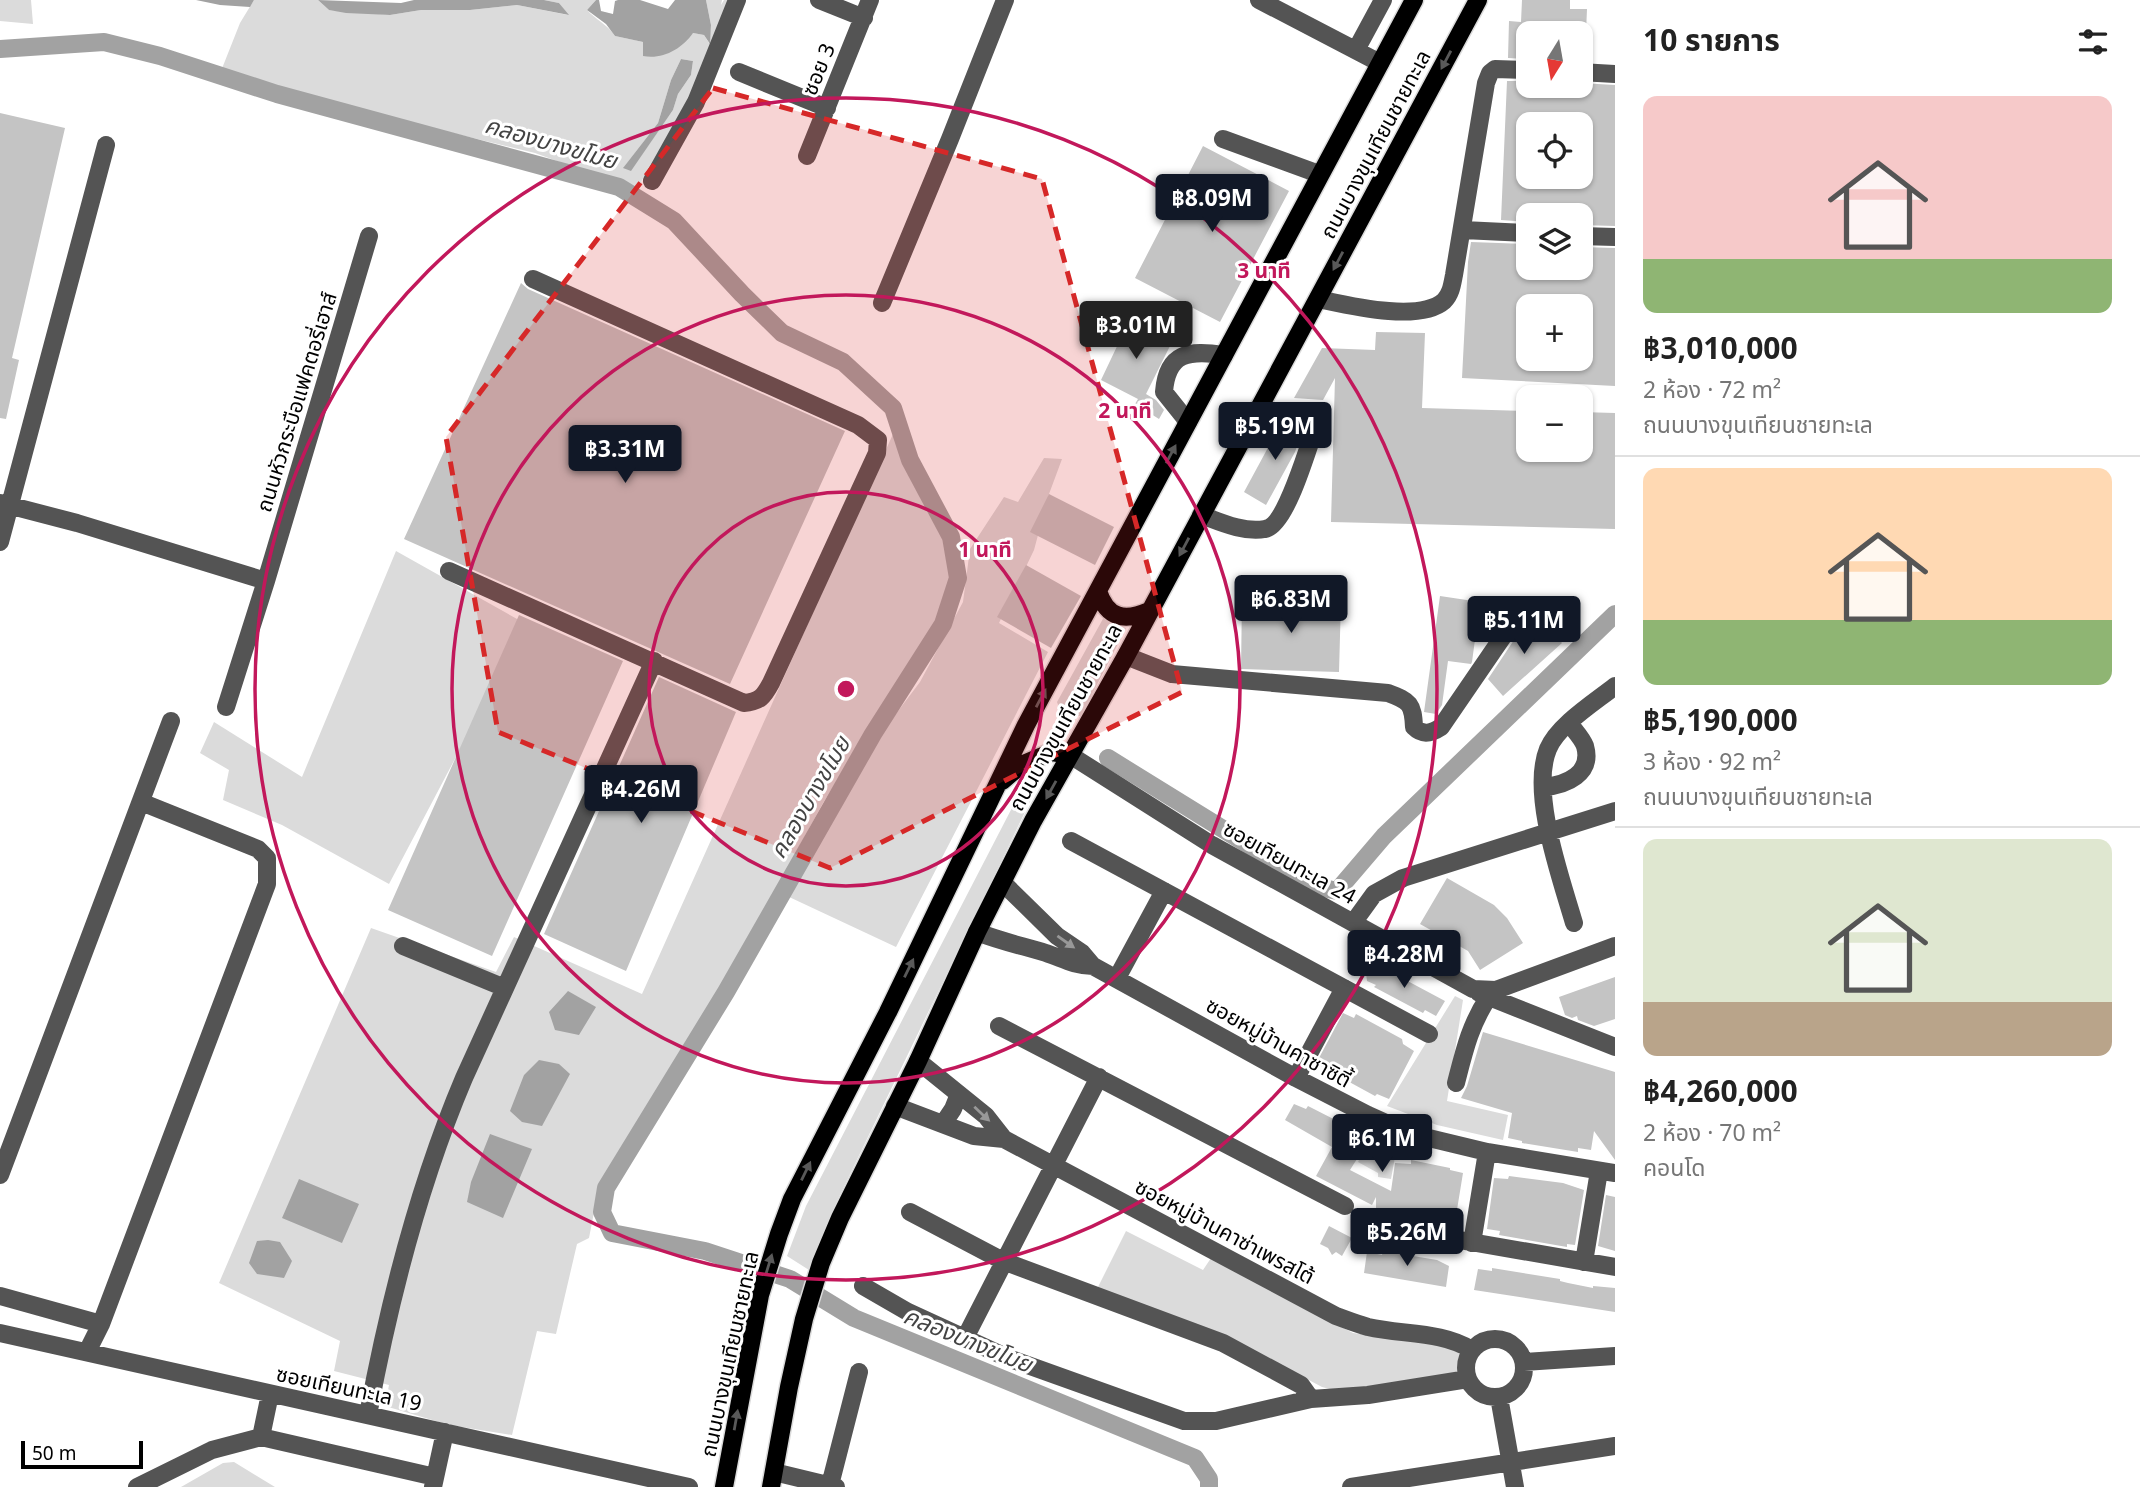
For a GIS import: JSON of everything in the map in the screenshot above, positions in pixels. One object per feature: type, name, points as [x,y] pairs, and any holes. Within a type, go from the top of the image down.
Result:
[{"type":"main road","name":"ถนนบางขุนเทียนชายทะเล","points":[[724,1487],[760,1295],[797,1188],[888,1012],[1026,725],[1319,174],[1415,0]]},
{"type":"main road","name":"ถนนบางขุนเทียนชายทะเล","points":[[773,1479],[804,1320],[821,1263],[840,1218],[1033,821],[1126,656],[1478,0]]},
{"type":"main road","points":[[1098,591],[1102,602],[1120,617],[1131,617],[1149,611]]},
{"type":"main road","points":[[997,785],[1021,765],[1052,752],[1070,755]]},
{"type":"street","points":[[652,181],[696,102],[737,0]]},
{"type":"street","points":[[819,0],[864,18]]},
{"type":"street","name":"ซอย 3","points":[[807,156],[870,0]]},
{"type":"street","points":[[882,303],[1005,0]]},
{"type":"street","points":[[1259,0],[1380,63]]},
{"type":"street","points":[[1356,50],[1383,0]]},
{"type":"street","points":[[1318,299],[1394,312],[1421,309],[1443,302],[1450,292],[1463,230],[1486,83],[1496,69],[1516,70]]},
{"type":"street","points":[[739,72],[827,108]]},
{"type":"street","points":[[1593,73],[1615,74]]},
{"type":"street","points":[[1223,139],[1319,174]]},
{"type":"street","points":[[0,542],[5,505],[106,145]]},
{"type":"street","points":[[1463,230],[1516,232]]},
{"type":"street","name":"ถนนหัวกระบือแฟคตอรี่เฮาส์","points":[[226,707],[369,236]]},
{"type":"street","points":[[1593,236],[1615,237]]},
{"type":"street","points":[[450,571],[744,703],[762,698],[771,683],[877,453],[878,440],[871,432],[858,425],[533,279]]},
{"type":"street","points":[[1188,422],[1164,392],[1165,376],[1170,366],[1174,360],[1190,354],[1207,352],[1224,355]]},
{"type":"street","points":[[1201,515],[1247,528],[1266,530],[1276,523],[1285,509],[1318,419]]},
{"type":"street","points":[[5,505],[77,523],[266,580]]},
{"type":"street","points":[[1126,656],[1172,674],[1388,693],[1410,704],[1414,727],[1418,732],[1426,733],[1441,727],[1515,619]]},
{"type":"street","points":[[368,1415],[390,1313],[437,1145],[464,1078],[654,661]]},
{"type":"street","points":[[1574,923],[1548,832],[1543,775],[1549,747],[1569,723],[1615,686]]},
{"type":"street","points":[[0,1175],[171,721]]},
{"type":"street","points":[[1544,787],[1572,781],[1586,762],[1586,748],[1569,723]]},
{"type":"street","name":"ซอยเทียนทะเล 24","points":[[1070,755],[1212,845],[1480,994],[1615,1047]]},
{"type":"street","points":[[87,1352],[267,884],[267,858],[258,849],[141,802]]},
{"type":"street","points":[[1353,923],[1374,894],[1402,878],[1615,811]]},
{"type":"street","points":[[1071,841],[1429,1034]]},
{"type":"street","name":"ซอยหมู่บ้านคาซาซิตี้","points":[[1003,883],[1057,936],[1082,953],[1093,966],[1368,1115],[1408,1133],[1487,1152],[1607,1172]]},
{"type":"street","points":[[1117,978],[1164,891]]},
{"type":"street","points":[[1025,948],[1040,919]]},
{"type":"street","name":"ซอยหมู่บ้านคาซาซิตี้","points":[[977,932],[1048,953],[1076,966],[1093,966]]},
{"type":"street","points":[[403,946],[505,988]]},
{"type":"street","points":[[1456,1083],[1480,994],[1615,946]]},
{"type":"street","points":[[1296,1078],[1344,988]]},
{"type":"street","points":[[999,1026],[1345,1206]]},
{"type":"street","name":"ซอยหมู่บ้านคาซ่าเพรสโต้","points":[[918,1061],[986,1116],[1004,1139]]},
{"type":"street","points":[[965,1338],[1099,1077]]},
{"type":"street","points":[[943,1124],[959,1094]]},
{"type":"street","name":"ซอยหมู่บ้านคาซ่าเพรสโต้","points":[[895,1106],[974,1136],[1004,1139],[1336,1316],[1369,1327],[1460,1342],[1472,1350]]},
{"type":"street","points":[[1472,1243],[1487,1152]]},
{"type":"street","points":[[1584,1262],[1607,1172]]},
{"type":"street","points":[[910,1212],[1003,1261],[1223,1343],[1301,1385],[1311,1399]]},
{"type":"street","points":[[1379,1226],[1615,1267]]},
{"type":"street","points":[[863,1286],[908,1312],[1008,1358],[1184,1421],[1216,1420],[1311,1399],[1368,1395],[1468,1379]]},
{"type":"street","points":[[0,1296],[100,1324]]},
{"type":"street","name":"ซอยเทียนทะเล 19","points":[[0,1333],[689,1487]]},
{"type":"street","points":[[1486,1340],[1505,1341],[1514,1346],[1524,1362],[1521,1381],[1508,1394],[1499,1397],[1480,1393],[1468,1379],[1467,1360],[1472,1350],[1486,1340]]},
{"type":"street","points":[[1524,1362],[1615,1356]]},
{"type":"street","points":[[773,1479],[833,1486],[859,1373]]},
{"type":"street","points":[[261,1437],[271,1394]]},
{"type":"street","points":[[1499,1397],[1515,1487]]},
{"type":"street","points":[[137,1487],[212,1450],[261,1437],[434,1482],[444,1432]]},
{"type":"street","points":[[1351,1487],[1615,1446]]},
{"type":"highlighted area","points":[[713,88],[1042,179],[1182,692],[830,868],[498,732],[446,437]]},
{"type":"shaded area","points":[[0,0],[31,0],[33,24],[0,21]]},
{"type":"shaded area","points":[[196,0],[254,0],[250,7]]},
{"type":"shaded area","points":[[254,0],[318,0],[329,10],[390,15],[421,10],[470,10],[517,5],[568,15],[559,3],[544,0],[596,0],[587,10],[590,13],[615,36],[643,42],[645,47],[693,33],[704,35],[709,43],[711,25],[706,0],[722,0],[721,5],[724,0],[732,0],[695,94],[636,190],[535,153],[350,108],[221,71],[240,23]],"holes":[[[681,59],[693,61],[691,75],[678,94],[673,110],[631,170],[624,167],[658,123],[671,80]]]},
{"type":"shaded area","points":[[318,0],[401,3],[414,0],[544,0],[559,3],[569,15],[517,5],[470,10],[421,10],[390,15],[346,13],[329,10]]},
{"type":"shaded area","points":[[599,0],[601,11],[613,14],[615,1],[618,0],[640,0],[668,9],[675,0],[706,0],[711,25],[710,44],[704,35],[693,33],[671,52],[643,56],[643,42],[615,36],[606,24],[587,10]]},
{"type":"shaded area","points":[[681,59],[693,61],[691,75],[678,94],[673,110],[631,171],[623,168],[658,123],[671,80]]},
{"type":"shaded area","points":[[893,434],[905,463],[945,539],[953,577],[939,617],[823,803],[735,963],[610,1172],[596,1202],[589,1238],[577,1244],[556,1334],[537,1331],[512,1435],[449,1425],[385,1406],[389,1385],[334,1371],[340,1341],[219,1283],[371,928],[496,972],[514,937],[642,994]]},
{"type":"shaded area","points":[[1044,458],[1062,459],[1049,494],[1034,550],[999,623],[1048,652],[896,947],[787,896],[880,735],[920,682],[963,602],[970,549],[1004,497],[1018,502]]},
{"type":"shaded area","points":[[396,551],[526,624],[389,884],[282,825],[223,800],[229,770],[200,753],[214,722],[302,777]]},
{"type":"shaded area","points":[[1104,617],[1110,623],[1126,628],[1081,716],[1061,713],[1057,702]]},
{"type":"shaded area","points":[[1029,775],[1037,778],[1038,785],[838,1199],[809,1270],[787,1256],[806,1206]]},
{"type":"shaded area","points":[[568,991],[596,1007],[579,1035],[555,1030],[549,1012]]},
{"type":"shaded area","points":[[1455,996],[1463,1000],[1447,1101],[1508,1115],[1503,1140],[1437,1125],[1387,1106]]},
{"type":"shaded area","points":[[539,1060],[559,1064],[570,1074],[542,1126],[522,1122],[510,1111],[524,1075]]},
{"type":"shaded area","points":[[1374,1130],[1398,1140],[1391,1179],[1378,1177],[1378,1173],[1358,1162]]},
{"type":"shaded area","points":[[490,1134],[532,1149],[503,1218],[467,1202],[471,1182]]},
{"type":"shaded area","points":[[299,1179],[359,1204],[342,1243],[282,1218]]},
{"type":"shaded area","points":[[1126,1231],[1203,1270],[1211,1258],[1353,1333],[1444,1345],[1461,1356],[1460,1367],[1457,1374],[1341,1392],[1322,1387],[1275,1362],[1097,1289]]},
{"type":"shaded area","points":[[257,1241],[280,1242],[292,1261],[284,1278],[257,1274],[249,1263]]},
{"type":"shaded area","points":[[234,1462],[275,1487],[181,1487],[223,1463]]},
{"type":"building","points":[[1522,0],[1570,0],[1570,9],[1587,9],[1586,21],[1521,21]]},
{"type":"building","points":[[1509,21],[1516,22],[1516,58],[1508,58]]},
{"type":"building","points":[[1507,81],[1516,81],[1516,98],[1593,98],[1593,84],[1615,85],[1615,226],[1593,225],[1593,203],[1516,203],[1516,221],[1501,220]]},
{"type":"building","points":[[0,113],[65,128],[12,358],[19,360],[6,419],[0,418]]},
{"type":"building","points":[[1203,146],[1289,191],[1220,322],[1135,278]]},
{"type":"building","points":[[1471,242],[1516,244],[1516,280],[1593,280],[1593,247],[1615,248],[1615,386],[1462,378]]},
{"type":"building","points":[[521,283],[528,289],[845,431],[730,684],[404,539]]},
{"type":"building","points":[[1123,309],[1146,320],[1143,327],[1172,342],[1146,394],[1156,400],[1164,410],[1159,419],[1135,404],[1138,399],[1101,380],[1120,340],[1110,336]]},
{"type":"building","points":[[1376,332],[1425,333],[1422,408],[1516,411],[1516,462],[1593,462],[1593,412],[1615,413],[1615,529],[1331,522],[1335,378],[1323,400],[1294,398],[1322,348],[1375,350]]},
{"type":"building","points":[[1284,418],[1303,428],[1295,452],[1266,505],[1244,492]]},
{"type":"building","points":[[1049,494],[1114,527],[1095,565],[1030,532]]},
{"type":"building","points":[[1026,565],[1081,596],[1051,648],[997,617]]},
{"type":"building","points":[[1440,596],[1480,602],[1472,662],[1448,661],[1442,705],[1436,714],[1424,712]]},
{"type":"building","points":[[1242,598],[1341,600],[1339,672],[1241,669]]},
{"type":"building","points":[[519,615],[623,661],[492,956],[388,910]]},
{"type":"building","points":[[1539,618],[1562,643],[1503,696],[1488,679],[1514,640]]},
{"type":"building","points":[[659,677],[736,712],[626,971],[544,934]]},
{"type":"building","points":[[1447,878],[1494,905],[1507,918],[1523,943],[1480,970],[1468,951],[1420,924]]},
{"type":"building","points":[[1372,962],[1445,1001],[1436,1016],[1425,1010],[1423,1013],[1374,987],[1376,985],[1367,981],[1366,973]]},
{"type":"building","points":[[1615,977],[1615,1019],[1594,1026],[1578,1020],[1577,1016],[1572,1018],[1565,1015],[1559,997]]},
{"type":"building","points":[[1343,1013],[1354,1018],[1356,1014],[1402,1039],[1403,1044],[1414,1051],[1389,1099],[1377,1094],[1375,1096],[1320,1066],[1322,1061],[1319,1058]]},
{"type":"building","points":[[1483,1032],[1615,1072],[1615,1160],[1594,1131],[1591,1150],[1578,1148],[1578,1152],[1522,1143],[1508,1138],[1512,1113],[1461,1098]]},
{"type":"building","points":[[1294,1104],[1306,1109],[1308,1106],[1355,1130],[1352,1135],[1367,1143],[1350,1170],[1391,1191],[1395,1163],[1411,1164],[1411,1160],[1463,1173],[1455,1222],[1442,1225],[1381,1215],[1381,1211],[1376,1211],[1376,1197],[1372,1205],[1316,1176],[1332,1147],[1285,1120]]},
{"type":"building","points":[[1509,1176],[1563,1183],[1584,1190],[1575,1245],[1567,1244],[1567,1247],[1499,1235],[1500,1231],[1487,1229],[1494,1178],[1508,1179]]},
{"type":"building","points":[[1606,1195],[1615,1197],[1615,1251],[1598,1246]]},
{"type":"building","points":[[1329,1226],[1352,1238],[1342,1256],[1336,1252],[1332,1255],[1328,1248],[1320,1244]]},
{"type":"building","points":[[1383,1251],[1437,1260],[1449,1266],[1446,1287],[1364,1273],[1367,1252],[1382,1255]]},
{"type":"building","points":[[1492,1268],[1560,1279],[1593,1288],[1615,1288],[1615,1312],[1474,1290],[1478,1269],[1492,1271]]},
{"type":"waterway","name":"คลองบางขโมย","points":[[0,49],[104,42],[160,56],[277,94],[619,187],[674,221],[782,333],[843,362],[893,408],[910,460],[951,537],[958,578],[943,624],[873,734],[726,992],[606,1188],[602,1212],[612,1233],[705,1251],[790,1279],[854,1318],[1195,1458],[1209,1479],[1209,1487]]},
{"type":"waterway","points":[[1108,758],[1315,886],[1337,891],[1384,836],[1615,614]]}]
